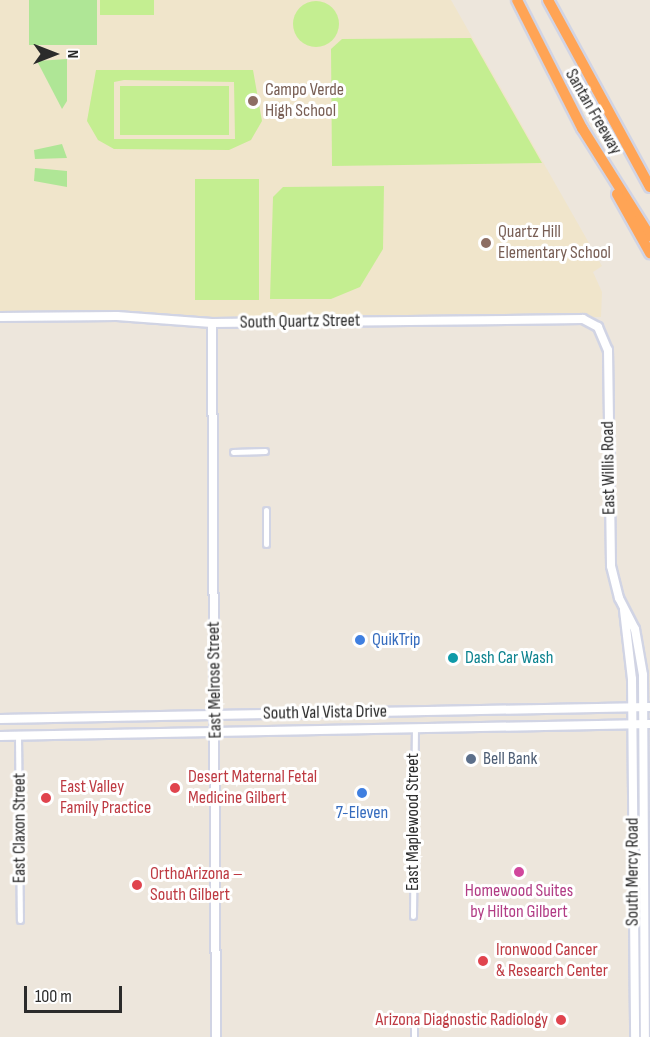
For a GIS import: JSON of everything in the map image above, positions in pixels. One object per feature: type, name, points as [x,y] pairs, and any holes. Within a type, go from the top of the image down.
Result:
[{"type":"highway","name":"Santan Freeway","points":[[517,0],[609,174],[650,236]]},
{"type":"highway","name":"Santan Freeway","points":[[548,0],[650,187]]},
{"type":"highway","points":[[609,174],[650,253]]},
{"type":"main road","name":"South Quartz Street","points":[[0,317],[117,316],[212,323],[583,319],[598,327]]},
{"type":"main road","name":"East Melrose Street","points":[[212,323],[216,1037]]},
{"type":"main road","name":"East Willis Road","points":[[598,327],[608,351],[611,566],[624,610],[640,645],[646,707]]},
{"type":"main road","name":"East Willis Road","points":[[624,610],[632,707]]},
{"type":"main road","name":"South Mercy Road","points":[[632,707],[635,1037]]},
{"type":"main road","name":"South Val Vista Drive","points":[[0,719],[646,707]]},
{"type":"main road","name":"South Mercy Road","points":[[645,1037],[646,707]]},
{"type":"main road","points":[[415,711],[416,728]]},
{"type":"main road","points":[[17,719],[18,736]]},
{"type":"main road","name":"South Val Vista Drive","points":[[0,736],[646,724]]},
{"type":"street","points":[[233,452],[265,451]]},
{"type":"street","points":[[266,510],[266,544]]},
{"type":"street","name":"East Maplewood Street","points":[[413,916],[416,728]]},
{"type":"street","name":"East Claxon Street","points":[[18,736],[20,920]]},
{"type":"street","points":[[414,1017],[414,1037]]},
{"type":"shaded area","name":"Campo Verde High School","points":[[0,0],[451,0],[602,266],[593,272],[602,292],[601,317],[223,318],[0,311]]},
{"type":"green space","points":[[29,0],[97,0],[97,45],[29,45]]},
{"type":"green space","points":[[100,0],[154,0],[154,15],[100,15]]},
{"type":"green space","points":[[316,1],[332,8],[339,24],[332,40],[316,47],[300,40],[293,24],[300,8]]},
{"type":"green space","points":[[471,38],[542,163],[332,166],[331,49],[342,39]]},
{"type":"green space","points":[[67,59],[67,101],[62,109],[37,61]]},
{"type":"green space","points":[[96,70],[253,70],[262,121],[251,140],[229,150],[114,149],[98,140],[87,121]],"holes":[[[124,80],[234,82],[235,139],[114,139],[114,82]]]},
{"type":"green space","points":[[120,86],[229,86],[229,135],[120,135]]},
{"type":"green space","points":[[62,144],[67,158],[35,159],[34,150]]},
{"type":"green space","points":[[35,168],[67,171],[67,187],[34,181]]},
{"type":"green space","points":[[195,179],[259,179],[259,300],[195,300]]},
{"type":"green space","points":[[384,186],[383,249],[360,287],[331,299],[270,299],[273,197],[283,187]]},
{"type":"place","name":"Campo Verde High School","points":[[253,101]]},
{"type":"place","name":"Quartz Hill Elementary School","points":[[486,243]]},
{"type":"place","name":"QuikTrip","points":[[360,640]]},
{"type":"place","name":"Dash Car Wash","points":[[453,658]]},
{"type":"place","name":"Bell Bank","points":[[471,759]]},
{"type":"place","name":"Desert Maternal Fetal Medicine Gilbert","points":[[175,788]]},
{"type":"place","name":"7-Eleven","points":[[362,793]]},
{"type":"place","name":"East Valley Family Practice","points":[[46,798]]},
{"type":"place","name":"Homewood Suites by Hilton Gilbert","points":[[519,872]]},
{"type":"place","name":"OrthoArizona – South Gilbert","points":[[137,885]]},
{"type":"place","name":"Ironwood Cancer & Research Center","points":[[483,961]]},
{"type":"place","name":"Arizona Diagnostic Radiology","points":[[561,1020]]}]
